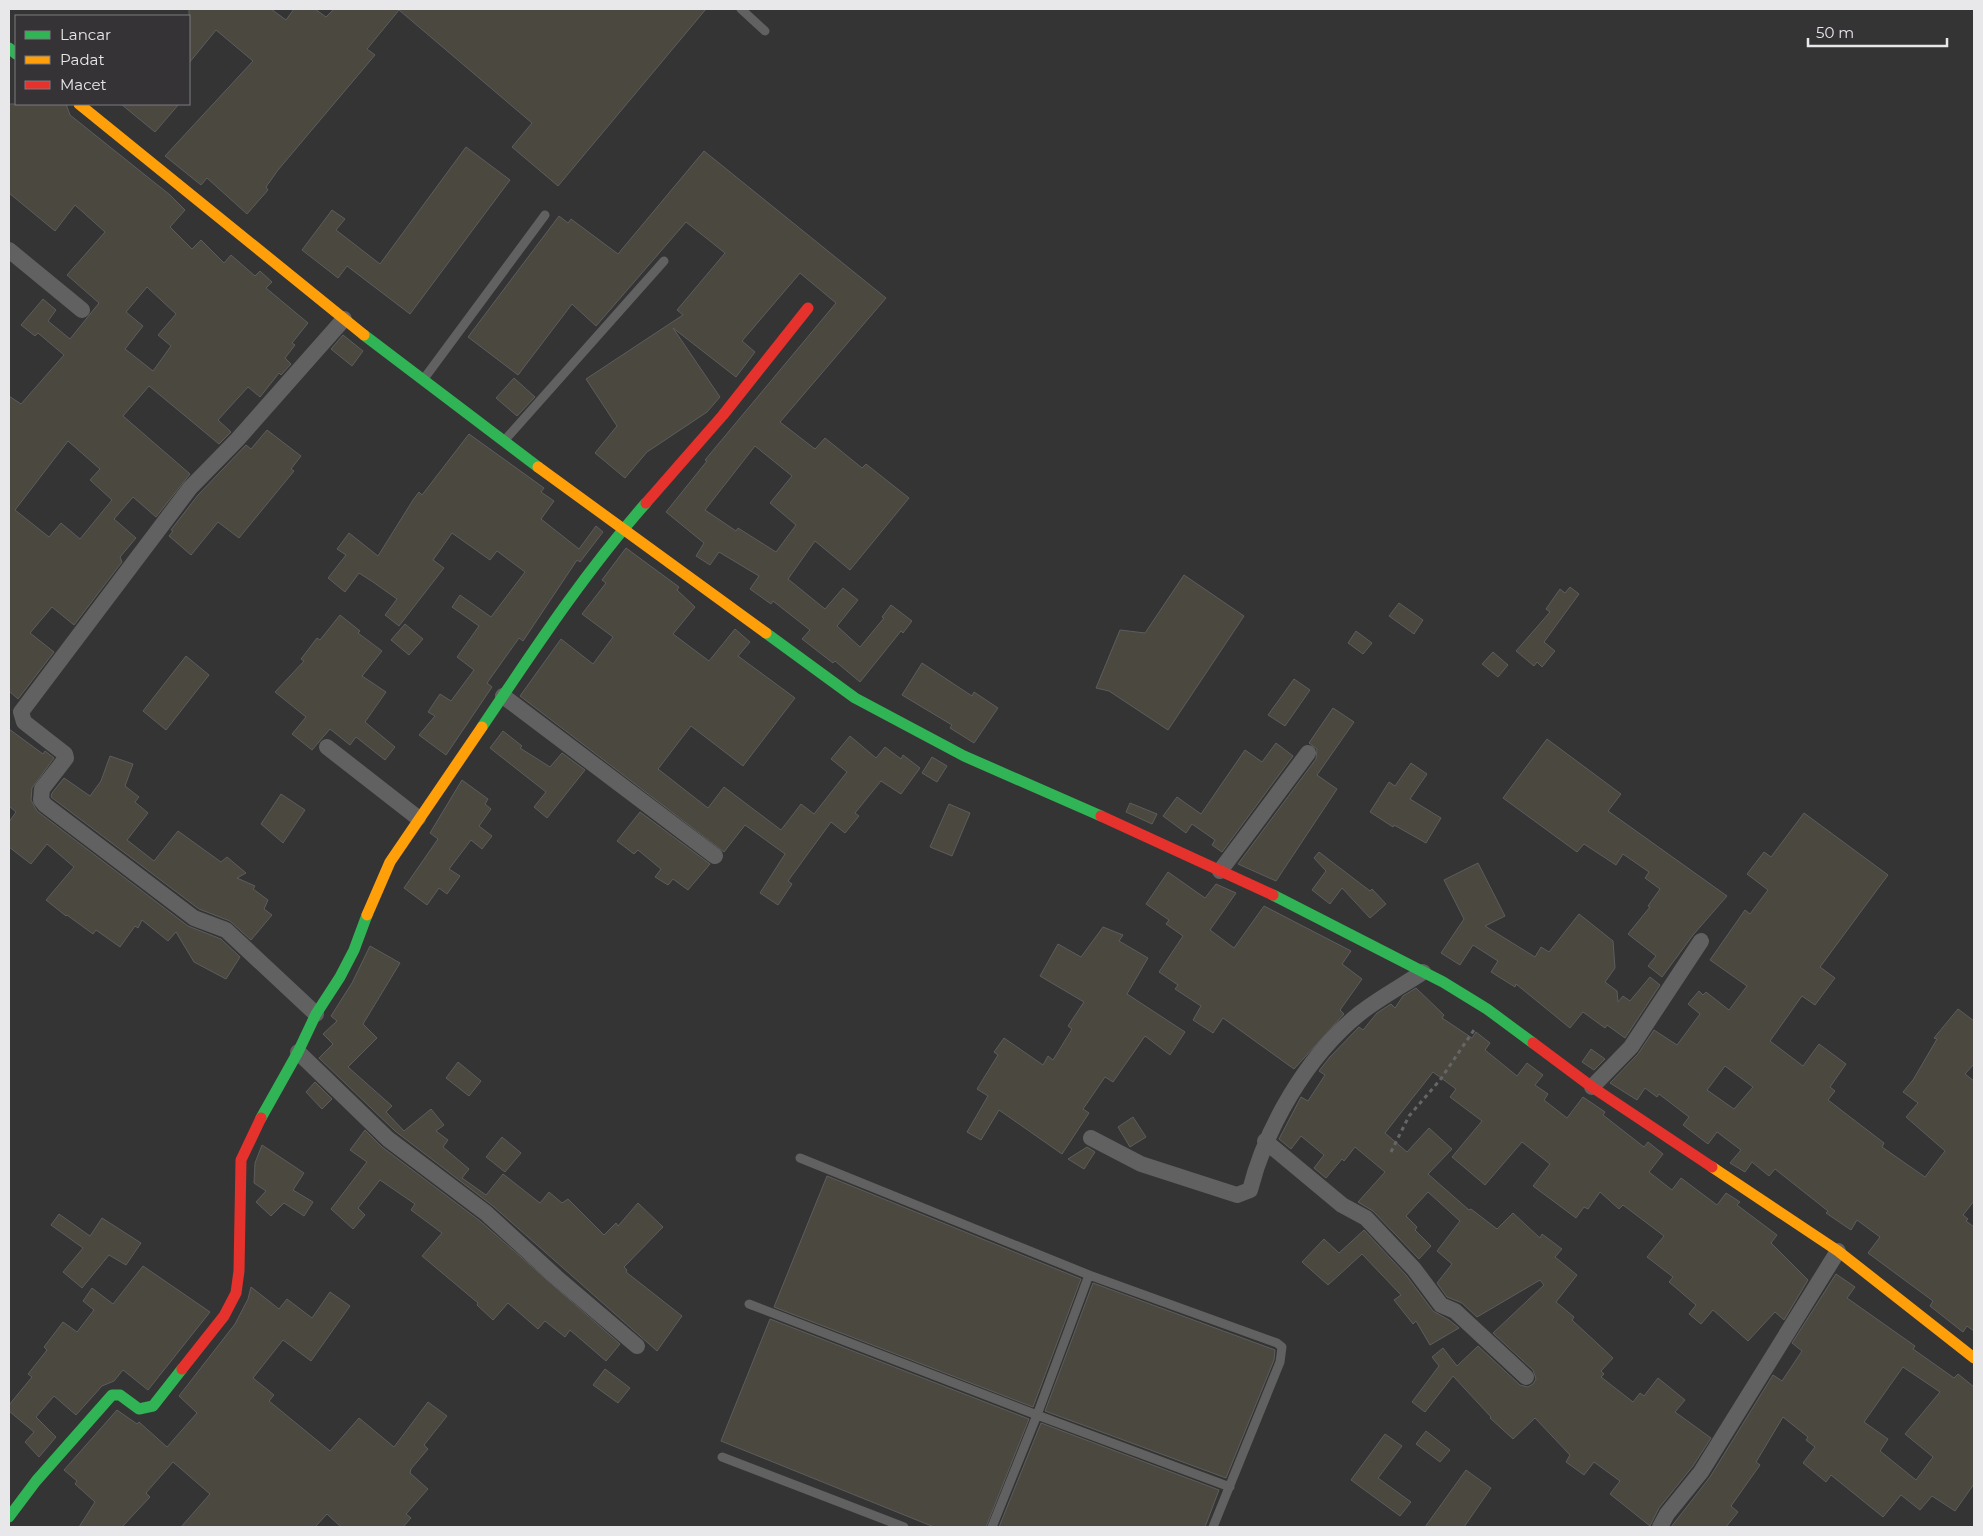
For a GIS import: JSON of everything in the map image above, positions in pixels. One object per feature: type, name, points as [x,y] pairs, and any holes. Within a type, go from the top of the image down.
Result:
[{"type":"street","points":[[80,105],[344,319],[423,380],[622,530],[855,698],[964,756],[1023,780],[1286,901],[1423,972],[1487,1009],[1592,1087],[1838,1252],[1974,1358]]},
{"type":"street","points":[[9,250],[82,310]]},
{"type":"street","points":[[9,1517],[36,1481],[112,1395],[120,1395],[140,1409],[153,1406],[224,1316],[236,1293],[239,1271],[241,1160],[249,1139],[298,1052],[316,1014],[340,977],[354,950],[373,897],[390,862],[418,818],[558,615],[622,530],[723,415],[808,308]]},
{"type":"street","points":[[316,1014],[226,930],[194,918],[45,805],[41,800],[42,789],[66,758],[65,754],[24,722],[21,712],[190,488],[237,440],[344,319]]},
{"type":"street","points":[[503,696],[715,856]]},
{"type":"street","points":[[327,747],[418,818]]},
{"type":"street","points":[[1220,871],[1308,753]]},
{"type":"street","points":[[1592,1087],[1631,1047],[1702,941]]},
{"type":"street","points":[[1091,1138],[1141,1164],[1237,1195],[1250,1190],[1265,1141],[1314,1061],[1339,1031],[1360,1014],[1423,972]]},
{"type":"street","points":[[298,1052],[388,1139],[486,1213],[556,1277],[638,1346]]},
{"type":"street","points":[[1265,1141],[1336,1200],[1366,1218],[1397,1254],[1414,1269],[1441,1305],[1456,1311],[1526,1376]]},
{"type":"street","points":[[1660,1527],[1667,1514],[1701,1472],[1838,1252]]},
{"type":"lane","points":[[741,9],[765,31]]},
{"type":"lane","points":[[423,380],[545,215]]},
{"type":"lane","points":[[503,441],[664,261]]},
{"type":"lane","points":[[800,1158],[1089,1275],[1278,1343],[1282,1347],[1280,1362],[1213,1527]]},
{"type":"lane","points":[[992,1527],[1037,1415],[1089,1275]]},
{"type":"lane","points":[[750,1304],[1230,1487]]},
{"type":"lane","points":[[722,1457],[904,1527]]},
{"type":"path","points":[[1391,1152],[1409,1116],[1455,1059],[1487,1009]]},
{"type":"building","points":[[189,9],[271,9],[286,20],[294,9],[315,9],[326,17],[334,9],[706,9],[558,186],[512,147],[532,123],[399,10],[367,49],[375,55],[278,170],[266,187],[268,190],[247,214],[207,178],[201,185],[165,156],[253,61],[216,30],[190,62]]},
{"type":"building","points":[[9,104],[66,105],[70,115],[170,195],[185,210],[170,227],[192,249],[201,240],[224,263],[231,255],[255,276],[260,271],[272,282],[266,288],[308,323],[292,343],[295,345],[285,358],[291,364],[281,375],[279,373],[260,397],[248,387],[218,420],[231,432],[219,444],[149,386],[123,416],[190,474],[156,517],[133,497],[114,519],[136,538],[120,557],[122,562],[74,625],[52,607],[30,633],[54,652],[18,699],[9,691],[9,396],[21,404],[64,355],[38,333],[35,336],[21,325],[43,299],[56,310],[48,321],[70,339],[99,303],[67,275],[105,232],[75,205],[55,231],[9,193]],"holes":[[[147,287],[176,314],[158,335],[171,346],[153,371],[125,349],[143,326],[126,312]],[[68,441],[100,469],[90,480],[112,500],[80,539],[61,523],[49,537],[15,510]]]},
{"type":"building","points":[[122,105],[178,105],[155,132]]},
{"type":"building","points":[[466,147],[510,180],[410,314],[347,266],[338,278],[302,250],[332,210],[345,219],[336,230],[380,264]]},
{"type":"building","points":[[704,151],[886,298],[780,422],[815,449],[825,438],[862,468],[866,464],[909,498],[850,570],[815,541],[788,579],[825,609],[843,588],[858,600],[837,626],[860,647],[884,618],[882,617],[891,605],[912,621],[903,633],[901,631],[860,682],[835,661],[833,663],[802,639],[810,630],[773,601],[771,604],[750,589],[759,576],[719,552],[710,565],[696,556],[704,543],[666,512],[707,461],[705,460],[836,303],[800,273],[742,341],[755,352],[736,377],[673,328],[720,397],[707,412],[647,452],[625,478],[595,453],[617,426],[586,379],[683,315],[677,310],[725,253],[686,222],[596,326],[572,304],[518,375],[468,337],[559,216],[568,223],[571,219],[618,254]],"holes":[[[755,446],[792,476],[770,503],[796,525],[776,552],[738,528],[736,531],[705,510]]]},
{"type":"building","points":[[343,335],[363,351],[352,366],[331,349]]},
{"type":"building","points":[[514,378],[535,397],[517,416],[496,398]]},
{"type":"building","points":[[267,430],[301,456],[291,469],[294,471],[239,538],[218,522],[191,555],[169,536],[173,531],[171,530],[198,495],[246,445],[251,449]]},
{"type":"building","points":[[469,434],[544,488],[541,492],[554,501],[541,519],[579,549],[596,526],[603,532],[580,562],[577,560],[523,641],[519,638],[487,683],[492,687],[446,755],[419,735],[435,716],[428,712],[440,694],[451,701],[474,670],[457,657],[479,626],[452,607],[460,595],[491,617],[525,572],[497,551],[490,560],[452,533],[433,560],[444,568],[399,626],[385,615],[397,599],[373,582],[359,573],[345,592],[328,578],[346,555],[337,549],[349,533],[378,556],[413,500],[419,492],[422,495]]},
{"type":"building","points":[[626,548],[679,587],[677,590],[695,607],[673,634],[709,661],[735,629],[750,642],[738,656],[795,698],[743,766],[691,726],[658,769],[708,808],[724,787],[781,830],[801,804],[814,814],[847,772],[831,759],[850,736],[876,758],[885,747],[901,759],[903,755],[920,768],[901,794],[881,781],[855,813],[859,816],[845,833],[831,822],[788,881],[792,884],[778,905],[760,893],[785,854],[745,825],[724,852],[520,696],[561,639],[593,664],[613,637],[582,614],[606,583],[602,580]]},
{"type":"building","points":[[1184,575],[1244,616],[1168,730],[1109,691],[1096,688],[1120,630],[1145,633]]},
{"type":"building","points":[[1570,587],[1579,594],[1544,642],[1555,651],[1542,667],[1537,662],[1534,666],[1516,651],[1550,612],[1546,609],[1560,589],[1565,593]]},
{"type":"building","points":[[1399,603],[1423,620],[1414,634],[1389,616]]},
{"type":"building","points":[[340,615],[360,631],[358,633],[382,651],[362,676],[386,692],[365,722],[395,747],[385,760],[356,737],[350,745],[330,729],[312,750],[292,734],[306,717],[275,692],[304,661],[301,659],[317,638],[320,640]]},
{"type":"building","points":[[405,624],[423,639],[409,655],[391,640]]},
{"type":"building","points":[[1356,631],[1372,643],[1363,654],[1348,643]]},
{"type":"building","points":[[1493,652],[1508,665],[1498,677],[1482,664]]},
{"type":"building","points":[[186,656],[209,675],[166,730],[143,711]]},
{"type":"building","points":[[922,663],[972,696],[974,692],[998,708],[974,743],[950,728],[952,725],[902,695]]},
{"type":"building","points":[[1294,679],[1310,690],[1285,726],[1268,715]]},
{"type":"building","points":[[1333,708],[1354,722],[1317,775],[1337,789],[1276,881],[1238,864],[1316,759],[1317,749],[1309,743]]},
{"type":"building","points":[[9,729],[43,754],[45,751],[54,758],[32,788],[31,800],[37,811],[188,926],[221,939],[240,957],[226,979],[194,962],[176,932],[168,941],[142,920],[138,928],[135,926],[120,947],[96,930],[93,934],[46,900],[74,867],[47,844],[31,864],[9,847],[9,822],[16,812],[9,806]]},
{"type":"building","points":[[503,731],[522,746],[520,748],[550,767],[562,753],[585,770],[547,818],[534,807],[546,792],[490,748]]},
{"type":"building","points":[[1547,739],[1621,794],[1608,811],[1727,896],[1693,935],[1662,977],[1648,966],[1656,956],[1628,934],[1650,907],[1648,906],[1660,889],[1645,878],[1649,872],[1623,854],[1616,865],[1584,844],[1577,852],[1503,798]]},
{"type":"building","points":[[1276,743],[1293,756],[1222,852],[1212,845],[1215,840],[1192,824],[1186,833],[1163,816],[1177,797],[1201,814],[1245,750],[1262,762]]},
{"type":"building","points":[[110,756],[133,764],[125,786],[139,797],[135,802],[148,813],[127,840],[154,861],[178,831],[221,862],[227,857],[246,873],[237,878],[255,886],[253,889],[268,900],[264,909],[272,915],[251,940],[230,921],[199,909],[51,797],[64,778],[90,796],[101,781]]},
{"type":"building","points":[[932,757],[947,766],[937,782],[922,773]]},
{"type":"building","points":[[1411,763],[1427,774],[1410,799],[1441,818],[1426,843],[1394,825],[1393,827],[1370,812],[1389,782],[1395,786]]},
{"type":"building","points":[[462,780],[488,799],[485,804],[491,809],[479,826],[492,836],[482,849],[471,840],[449,869],[460,876],[447,894],[439,888],[427,905],[404,888],[438,839],[430,833]]},
{"type":"building","points":[[281,794],[305,810],[283,843],[261,824]]},
{"type":"building","points":[[1130,803],[1157,814],[1152,824],[1126,812]]},
{"type":"building","points":[[949,804],[970,813],[952,856],[930,847]]},
{"type":"building","points":[[640,812],[710,864],[688,890],[673,879],[668,885],[655,877],[661,869],[638,850],[634,854],[617,841]]},
{"type":"building","points":[[1804,813],[1888,875],[1820,967],[1835,978],[1815,1005],[1802,996],[1770,1041],[1803,1066],[1819,1044],[1846,1064],[1830,1087],[1835,1091],[1828,1100],[1884,1143],[1882,1147],[1925,1177],[1945,1151],[1906,1117],[1918,1103],[1903,1092],[1913,1080],[1937,1039],[1934,1038],[1958,1009],[1974,1021],[1974,1064],[1965,1074],[1974,1081],[1974,1201],[1963,1215],[1968,1219],[1966,1221],[1974,1227],[1974,1331],[1967,1326],[1963,1332],[1930,1306],[1933,1301],[1868,1253],[1880,1237],[1857,1220],[1851,1230],[1826,1213],[1828,1211],[1775,1169],[1769,1176],[1752,1162],[1745,1172],[1730,1163],[1741,1150],[1717,1132],[1708,1144],[1683,1125],[1689,1117],[1659,1094],[1657,1097],[1645,1088],[1637,1100],[1610,1083],[1638,1054],[1654,1030],[1677,1045],[1700,1014],[1688,1004],[1699,991],[1703,995],[1706,992],[1729,1010],[1747,986],[1710,960],[1745,910],[1750,914],[1768,890],[1747,874],[1764,852],[1771,857]],"holes":[[[1725,1066],[1753,1087],[1734,1109],[1707,1090]]]},
{"type":"building","points":[[1319,852],[1370,891],[1372,889],[1386,904],[1370,918],[1342,888],[1330,904],[1312,890],[1326,871],[1314,858]]},
{"type":"building","points":[[1478,863],[1505,916],[1485,926],[1535,957],[1541,947],[1549,952],[1579,914],[1613,941],[1615,968],[1605,982],[1617,991],[1618,1002],[1623,996],[1630,1001],[1650,977],[1660,985],[1625,1038],[1607,1025],[1605,1028],[1583,1012],[1570,1028],[1516,984],[1515,987],[1491,972],[1498,961],[1473,945],[1460,965],[1441,953],[1464,919],[1444,880]]},
{"type":"building","points":[[1168,872],[1205,898],[1216,884],[1236,893],[1210,930],[1234,948],[1264,906],[1351,951],[1342,964],[1362,979],[1340,1010],[1344,1014],[1294,1069],[1223,1018],[1213,1033],[1193,1020],[1201,1006],[1175,989],[1178,985],[1159,972],[1183,936],[1166,924],[1169,920],[1146,904]]},
{"type":"building","points":[[1103,927],[1123,935],[1119,941],[1148,958],[1127,994],[1185,1032],[1170,1055],[1145,1036],[1113,1082],[1105,1077],[1083,1109],[1089,1113],[1062,1154],[999,1110],[981,1140],[967,1132],[988,1096],[977,1089],[998,1055],[994,1052],[1004,1038],[1043,1065],[1048,1056],[1053,1060],[1072,1029],[1068,1026],[1084,1002],[1040,976],[1058,944],[1081,957]]},
{"type":"building","points":[[370,946],[400,963],[363,1024],[377,1038],[348,1067],[392,1106],[386,1112],[404,1131],[431,1109],[444,1125],[436,1131],[448,1140],[443,1147],[469,1169],[462,1178],[486,1195],[503,1174],[540,1203],[549,1192],[562,1203],[568,1199],[604,1235],[616,1223],[618,1226],[638,1203],[663,1227],[624,1267],[627,1270],[626,1272],[682,1316],[657,1351],[493,1206],[395,1131],[319,1058],[333,1044],[323,1034],[337,1021],[331,1016],[352,983]]},
{"type":"building","points":[[1416,988],[1444,1015],[1442,1018],[1472,1038],[1476,1032],[1490,1043],[1485,1050],[1517,1076],[1527,1063],[1543,1075],[1535,1085],[1548,1094],[1544,1100],[1567,1118],[1583,1097],[1605,1112],[1603,1115],[1644,1147],[1648,1142],[1663,1154],[1649,1172],[1672,1190],[1681,1178],[1717,1205],[1726,1193],[1740,1202],[1737,1205],[1777,1235],[1771,1243],[1808,1280],[1784,1320],[1775,1312],[1748,1341],[1713,1310],[1701,1324],[1689,1314],[1696,1305],[1669,1282],[1673,1277],[1647,1257],[1664,1236],[1623,1205],[1619,1209],[1600,1192],[1588,1209],[1584,1207],[1576,1218],[1533,1186],[1550,1164],[1522,1142],[1485,1185],[1452,1157],[1482,1121],[1450,1097],[1456,1089],[1433,1072],[1385,1133],[1407,1152],[1429,1128],[1452,1149],[1428,1174],[1469,1210],[1471,1209],[1497,1229],[1513,1213],[1540,1238],[1542,1234],[1562,1249],[1555,1257],[1577,1275],[1556,1302],[1574,1317],[1572,1320],[1613,1358],[1601,1371],[1604,1374],[1601,1377],[1633,1402],[1640,1393],[1644,1396],[1658,1378],[1685,1400],[1675,1412],[1711,1438],[1693,1466],[1659,1508],[1650,1526],[1610,1494],[1620,1481],[1594,1462],[1584,1475],[1566,1462],[1570,1455],[1535,1418],[1513,1439],[1490,1418],[1453,1376],[1425,1412],[1412,1402],[1439,1366],[1432,1357],[1443,1348],[1457,1366],[1478,1346],[1520,1385],[1528,1387],[1533,1384],[1536,1379],[1533,1370],[1493,1333],[1544,1285],[1540,1280],[1477,1317],[1462,1303],[1447,1297],[1437,1283],[1452,1264],[1437,1251],[1460,1221],[1428,1192],[1406,1216],[1417,1227],[1415,1230],[1431,1246],[1419,1259],[1373,1211],[1358,1202],[1385,1172],[1355,1147],[1344,1161],[1342,1159],[1326,1178],[1314,1168],[1324,1155],[1301,1136],[1291,1149],[1279,1139],[1301,1097],[1308,1101],[1325,1075],[1319,1071],[1330,1057],[1359,1027],[1363,1030],[1377,1013],[1391,1004],[1395,1008],[1403,996]]},
{"type":"building","points":[[1591,1049],[1605,1059],[1594,1070],[1582,1062]]},
{"type":"building","points":[[458,1062],[481,1081],[469,1096],[446,1078]]},
{"type":"building","points":[[315,1082],[332,1099],[322,1109],[306,1092]]},
{"type":"building","points":[[1133,1117],[1146,1137],[1130,1147],[1118,1127]]},
{"type":"building","points":[[365,1130],[382,1147],[480,1221],[620,1344],[606,1361],[570,1330],[565,1337],[545,1321],[538,1329],[508,1303],[493,1320],[477,1305],[478,1303],[422,1256],[442,1233],[411,1210],[415,1204],[380,1180],[358,1208],[365,1215],[353,1229],[331,1209],[367,1162],[350,1150]]},
{"type":"building","points":[[502,1137],[521,1153],[505,1172],[486,1157]]},
{"type":"building","points":[[262,1145],[304,1173],[293,1190],[313,1202],[304,1216],[284,1203],[271,1216],[256,1202],[266,1191],[254,1183],[255,1163]]},
{"type":"building","points":[[1087,1147],[1095,1152],[1084,1169],[1068,1159]]},
{"type":"building","points":[[827,1176],[1081,1279],[1033,1407],[774,1307]]},
{"type":"building","points":[[59,1214],[90,1236],[102,1218],[141,1243],[126,1265],[109,1255],[82,1288],[63,1272],[83,1248],[51,1225]]},
{"type":"building","points":[[1364,1230],[1406,1275],[1433,1311],[1459,1328],[1430,1345],[1416,1321],[1413,1324],[1394,1300],[1401,1295],[1362,1254],[1328,1285],[1302,1262],[1324,1239],[1339,1253]]},
{"type":"building","points":[[143,1266],[210,1312],[148,1390],[123,1370],[114,1381],[102,1386],[76,1415],[54,1396],[36,1417],[56,1437],[39,1457],[25,1442],[34,1432],[9,1411],[9,1405],[32,1377],[28,1374],[47,1350],[44,1347],[63,1322],[77,1332],[94,1310],[83,1301],[92,1288],[113,1304]]},
{"type":"building","points":[[1836,1274],[1855,1287],[1847,1298],[1915,1346],[1913,1349],[1954,1378],[1958,1374],[1974,1387],[1974,1484],[1955,1511],[1932,1496],[1920,1510],[1901,1495],[1883,1517],[1831,1475],[1826,1482],[1803,1463],[1815,1447],[1806,1440],[1808,1437],[1783,1417],[1756,1462],[1760,1465],[1731,1506],[1738,1512],[1726,1527],[1671,1527],[1710,1477],[1773,1375],[1782,1381],[1802,1351],[1792,1343]],"holes":[[[1903,1367],[1940,1392],[1905,1434],[1933,1457],[1916,1480],[1880,1451],[1888,1439],[1864,1422]]]},
{"type":"building","points":[[1093,1283],[1275,1350],[1274,1360],[1226,1478],[1045,1411]]},
{"type":"building","points":[[251,1287],[279,1309],[287,1299],[312,1318],[330,1292],[350,1306],[311,1361],[283,1340],[253,1378],[274,1395],[269,1401],[330,1451],[359,1418],[394,1447],[428,1402],[447,1416],[424,1445],[428,1449],[411,1469],[410,1473],[428,1489],[406,1514],[411,1518],[403,1527],[341,1527],[327,1514],[315,1527],[181,1527],[210,1494],[173,1462],[146,1493],[150,1497],[122,1527],[79,1527],[95,1502],[75,1484],[77,1481],[64,1470],[117,1410],[137,1424],[139,1422],[167,1447],[197,1413],[179,1396],[235,1324],[248,1299]]},
{"type":"building","points":[[770,1319],[1029,1419],[986,1527],[934,1527],[721,1441]]},
{"type":"building","points":[[605,1369],[630,1388],[618,1403],[593,1385]]},
{"type":"building","points":[[1041,1423],[1219,1490],[1205,1527],[999,1527]]},
{"type":"building","points":[[1426,1431],[1450,1450],[1440,1462],[1416,1444]]},
{"type":"building","points":[[1385,1434],[1402,1446],[1378,1478],[1411,1502],[1400,1516],[1351,1480]]},
{"type":"building","points":[[1466,1470],[1491,1488],[1464,1527],[1425,1527]]},
{"type":"traffic: fast","points":[[9,48],[15,53]]},
{"type":"traffic: fast","points":[[364,335],[538,467]]},
{"type":"traffic: fast","points":[[482,727],[581,584],[646,503]]},
{"type":"traffic: fast","points":[[766,633],[855,698],[964,756],[1101,816]]},
{"type":"traffic: fast","points":[[1273,895],[1443,982],[1487,1009],[1533,1043]]},
{"type":"traffic: fast","points":[[261,1118],[298,1052],[316,1014],[340,977],[354,950],[367,915]]},
{"type":"traffic: fast","points":[[9,1517],[36,1481],[112,1395],[120,1395],[139,1409],[153,1406],[182,1369]]},
{"type":"traffic: slow","points":[[80,105],[364,335]]},
{"type":"traffic: slow","points":[[538,467],[766,633]]},
{"type":"traffic: slow","points":[[367,915],[390,862],[482,727]]},
{"type":"traffic: slow","points":[[1712,1167],[1838,1251],[1974,1358]]},
{"type":"traffic: jam","points":[[646,503],[723,415],[808,308]]},
{"type":"traffic: jam","points":[[1101,816],[1273,895]]},
{"type":"traffic: jam","points":[[1533,1043],[1592,1087],[1712,1167]]},
{"type":"traffic: jam","points":[[182,1369],[224,1316],[236,1293],[239,1271],[241,1160],[261,1118]]}]
